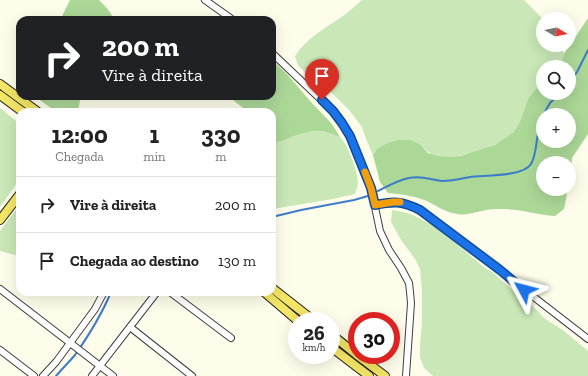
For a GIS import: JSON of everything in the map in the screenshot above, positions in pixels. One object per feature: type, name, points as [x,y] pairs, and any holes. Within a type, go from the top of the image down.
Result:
[{"type":"main road","points":[[0,84],[16,96]]},
{"type":"main road","points":[[0,95],[18,108]]},
{"type":"main road","points":[[22,100],[33,108]]},
{"type":"main road","points":[[0,220],[16,199]]},
{"type":"main road","points":[[276,291],[303,312]]},
{"type":"main road","points":[[269,296],[288,312]]},
{"type":"main road","points":[[340,341],[348,348]]},
{"type":"main road","points":[[340,354],[369,376]]},
{"type":"main road","points":[[369,364],[385,376]]},
{"type":"street","points":[[204,0],[227,16]]},
{"type":"street","points":[[276,57],[333,111],[350,136],[367,177],[373,194],[380,231],[389,250],[406,277],[410,292],[411,303],[406,376]]},
{"type":"street","points":[[375,205],[400,202],[420,210],[588,339]]},
{"type":"street","points":[[0,289],[113,376]]},
{"type":"street","points":[[43,376],[72,344],[102,296]]},
{"type":"street","points":[[92,376],[154,296]]},
{"type":"street","points":[[175,296],[231,338]]},
{"type":"street","points":[[130,327],[192,376]]},
{"type":"street","points":[[0,350],[34,376]]},
{"type":"green space","points":[[70,0],[99,0],[112,16],[62,16]]},
{"type":"green space","points":[[362,0],[524,0],[536,12],[536,52],[563,52],[564,54],[562,60],[536,60],[536,89],[528,100],[521,120],[515,131],[509,137],[500,142],[479,151],[456,156],[446,157],[435,155],[421,145],[377,149],[373,155],[362,127],[349,110],[333,94],[298,66],[295,56],[305,44],[323,29],[346,14]]},
{"type":"green space","points":[[588,18],[588,134],[573,156],[536,156],[536,196],[567,196],[564,209],[555,216],[503,209],[490,209],[467,214],[454,213],[446,211],[427,201],[388,193],[380,182],[373,155],[377,149],[388,143],[399,140],[410,140],[421,145],[428,153],[438,156],[461,156],[495,145],[514,132],[520,122],[528,99],[536,89],[536,100],[576,100],[576,60],[562,60],[565,52],[576,52],[576,36]]},
{"type":"green space","points":[[276,64],[332,124],[340,137],[323,132],[312,131],[276,143],[276,108],[243,108],[233,100],[276,100]]},
{"type":"green space","points":[[40,100],[80,100],[79,108],[51,108]]},
{"type":"green space","points":[[0,108],[16,121],[16,185],[0,207]]},
{"type":"green space","points":[[318,131],[329,133],[337,135],[342,139],[352,158],[358,177],[358,184],[355,194],[276,208],[276,143],[307,132]]},
{"type":"green space","points":[[16,209],[16,255],[0,251],[0,231]]},
{"type":"green space","points":[[392,210],[413,215],[442,232],[485,268],[494,273],[537,310],[544,318],[564,331],[588,351],[588,376],[433,376],[424,368],[420,357],[422,290],[420,269],[391,222]]},
{"type":"waterway","points":[[576,73],[588,50]]},
{"type":"waterway","points":[[547,108],[553,100]]},
{"type":"waterway","points":[[378,191],[397,182],[414,177],[446,181],[470,177],[503,175],[520,171],[527,168],[531,164],[536,147]]},
{"type":"waterway","points":[[276,216],[368,196]]},
{"type":"waterway","points":[[56,376],[75,355],[85,340],[109,296]]},
{"type":"slow traffic","points":[[365,172],[375,205],[400,202]]},
{"type":"route","points":[[322,100],[333,111],[350,136],[371,188],[375,205],[400,202],[420,210],[500,270],[524,290]]}]
